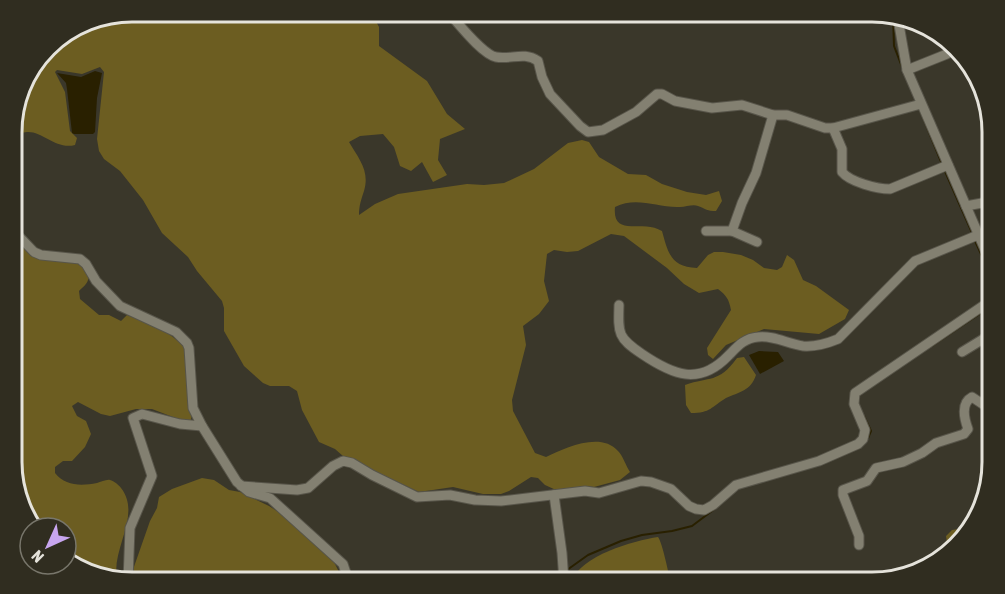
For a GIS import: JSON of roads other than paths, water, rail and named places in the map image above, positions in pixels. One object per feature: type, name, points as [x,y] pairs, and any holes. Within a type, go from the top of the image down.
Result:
[{"type":"street","points":[[458,22],[489,54],[500,57],[525,55],[538,61],[542,78],[550,94],[588,132],[603,130],[636,112],[657,94],[662,94],[675,101],[712,108],[742,105],[772,115],[787,115],[825,128],[833,128],[921,104]]},
{"type":"street","points":[[899,26],[907,70],[982,244]]},
{"type":"street","points":[[907,70],[948,54]]},
{"type":"street","points":[[732,231],[756,172],[772,115]]},
{"type":"street","points":[[833,128],[842,149],[842,172],[850,181],[890,189],[948,165]]},
{"type":"street","points":[[966,206],[982,202]]},
{"type":"street","points":[[706,231],[732,231],[757,242]]},
{"type":"street","points":[[619,306],[618,330],[626,342],[662,367],[690,376],[713,370],[738,346],[756,337],[783,340],[802,346],[822,345],[838,339],[915,261],[978,235]]},
{"type":"street","points":[[22,239],[34,252],[41,255],[80,259],[86,264],[96,281],[120,306],[176,332],[182,338],[189,348],[193,408],[228,469],[241,486],[249,492],[270,498],[343,564],[346,572]]},
{"type":"street","points":[[241,486],[297,490],[308,488],[333,466],[343,461],[352,463],[417,496],[450,495],[475,500],[501,501],[585,491],[599,493],[640,481],[671,489],[689,506],[704,510],[736,485],[834,455],[858,444],[863,439],[866,430],[854,404],[855,393],[982,306]]},
{"type":"street","points":[[962,352],[982,340]]},
{"type":"street","points":[[858,545],[859,536],[843,490],[867,481],[876,468],[903,462],[936,443],[964,434],[968,429],[964,416],[968,398],[972,397],[982,404]]},
{"type":"street","points":[[128,572],[130,528],[152,476],[133,418],[142,414],[180,424],[202,426]]},
{"type":"street","points":[[554,495],[563,571]]},
{"type":"waterway","points":[[893,24],[894,46],[902,67]]},
{"type":"waterway","points":[[919,108],[942,164]]},
{"type":"waterway","points":[[944,169],[973,235]]},
{"type":"waterway","points":[[975,241],[982,256]]},
{"type":"waterway","points":[[932,346],[982,312]]},
{"type":"waterway","points":[[864,416],[871,431],[868,438]]},
{"type":"waterway","points":[[567,570],[588,555],[621,541],[692,526],[716,508]]}]
